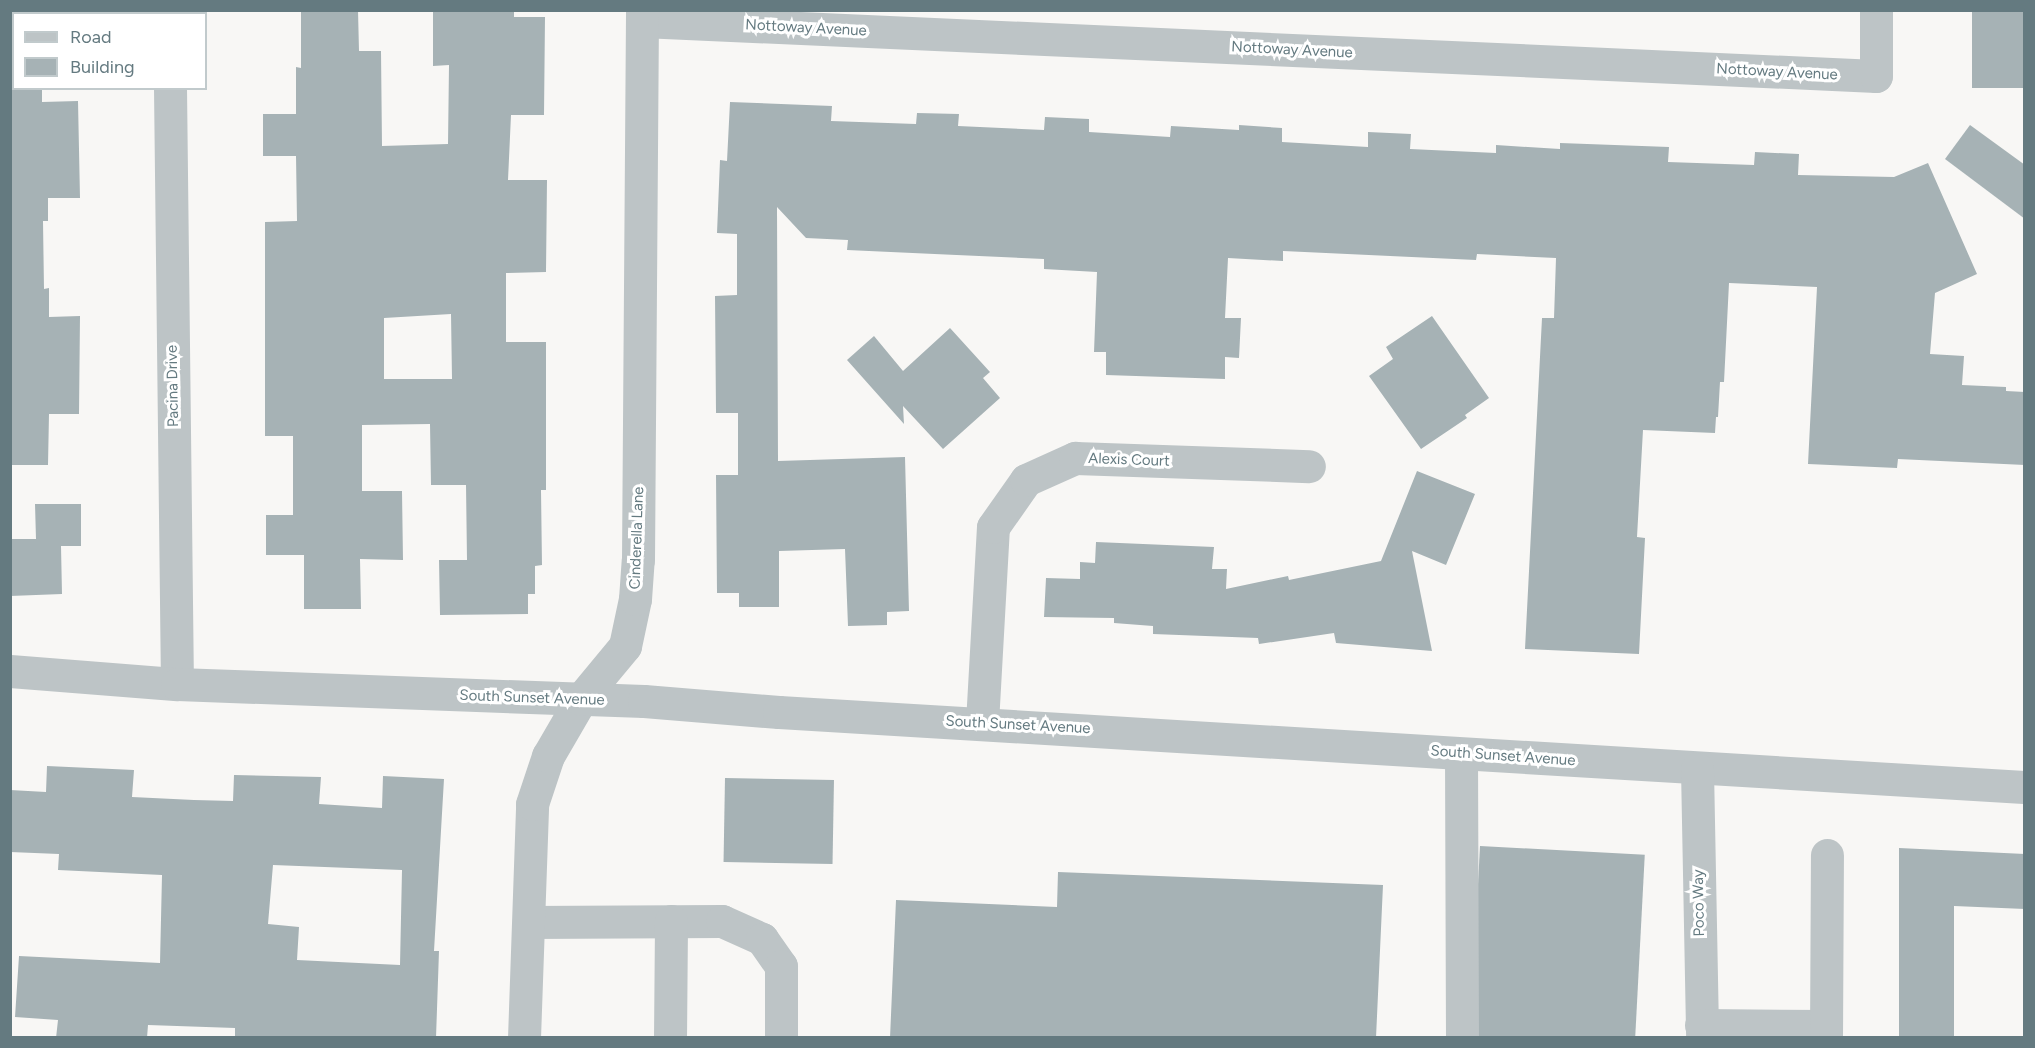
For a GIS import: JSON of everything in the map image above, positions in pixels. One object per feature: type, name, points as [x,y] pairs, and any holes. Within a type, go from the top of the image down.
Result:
[{"type":"street","name":"Nottoway Avenue","points":[[642,16],[1876,76],[1876,10]]},
{"type":"street","name":"Cinderella Lane","points":[[524,1038],[532,804],[548,756],[581,699],[625,646],[635,599],[638,560],[642,16]]},
{"type":"street","name":"Pacina Drive","points":[[170,90],[177,684]]},
{"type":"street","name":"Alexis Court","points":[[982,723],[993,527],[1026,480],[1075,458],[1309,466]]},
{"type":"street","name":"South Sunset Avenue","points":[[10,671],[177,684],[581,699],[1697,769],[2025,787]]},
{"type":"street","points":[[1461,754],[1462,1038]]},
{"type":"street","name":"Poco Way","points":[[1697,769],[1701,1031]]},
{"type":"street","points":[[1701,1031],[1826,1032],[1827,855]]},
{"type":"street","points":[[529,921],[722,921],[762,939],[781,966],[781,1038]]},
{"type":"street","points":[[670,1038],[671,921]]},
{"type":"building","points":[[301,10],[358,10],[359,51],[381,51],[382,146],[448,144],[449,65],[433,66],[433,10],[514,10],[514,17],[545,17],[544,115],[511,115],[508,180],[547,180],[546,272],[506,273],[506,342],[546,342],[546,490],[541,490],[542,565],[535,566],[535,594],[528,594],[528,614],[440,615],[439,560],[467,560],[466,485],[431,485],[430,424],[362,425],[362,491],[402,491],[403,560],[360,559],[361,609],[304,609],[304,555],[266,555],[266,515],[293,515],[293,436],[265,436],[265,222],[297,221],[296,156],[263,156],[263,114],[296,114],[296,67],[301,68]],"holes":[[[451,314],[452,379],[384,379],[384,318]]]},
{"type":"building","points":[[1972,10],[2024,10],[2024,88],[1972,88]]},
{"type":"building","points":[[10,88],[12,88],[12,90],[42,90],[42,102],[78,101],[80,198],[48,198],[48,221],[43,221],[44,289],[49,288],[49,317],[80,316],[79,414],[49,414],[48,465],[10,465]]},
{"type":"building","points":[[730,102],[832,106],[831,121],[916,124],[917,113],[959,114],[958,126],[1044,130],[1045,117],[1089,119],[1089,132],[1170,137],[1171,126],[1239,130],[1239,125],[1282,128],[1282,142],[1368,147],[1368,132],[1411,134],[1410,149],[1496,153],[1496,145],[1560,149],[1560,143],[1669,147],[1668,162],[1754,165],[1755,152],[1799,154],[1798,175],[1894,177],[1928,163],[1977,274],[1935,293],[1930,354],[1964,356],[1962,385],[2006,387],[2006,391],[2025,392],[2025,465],[1898,459],[1897,468],[1808,464],[1817,287],[1729,283],[1724,382],[1720,382],[1715,433],[1643,430],[1637,537],[1645,538],[1639,654],[1525,649],[1542,318],[1554,318],[1556,258],[1477,254],[1476,260],[1283,251],[1283,261],[1228,258],[1225,318],[1241,318],[1239,358],[1225,357],[1225,379],[1106,375],[1106,352],[1094,352],[1097,272],[1044,269],[1044,259],[847,250],[848,240],[806,238],[777,207],[778,461],[905,457],[909,611],[887,612],[887,625],[848,626],[845,549],[779,551],[779,607],[739,607],[739,593],[717,593],[716,475],[738,475],[738,413],[716,413],[715,296],[737,295],[737,234],[717,233],[720,160],[727,161]]},
{"type":"building","points":[[1970,125],[2025,165],[2025,219],[1945,159]]},
{"type":"building","points":[[1432,316],[1489,398],[1465,415],[1467,418],[1421,449],[1369,376],[1393,359],[1386,347]]},
{"type":"building","points":[[950,328],[990,372],[983,378],[1000,398],[943,449],[903,406],[904,424],[847,360],[874,336],[903,371]]},
{"type":"building","points":[[1417,471],[1475,494],[1446,565],[1412,551],[1432,651],[1336,643],[1334,633],[1259,644],[1258,638],[1153,634],[1153,626],[1114,623],[1114,618],[1044,617],[1046,578],[1080,579],[1080,562],[1095,563],[1096,542],[1214,547],[1212,569],[1227,569],[1226,589],[1288,576],[1289,580],[1381,561]]},
{"type":"building","points":[[35,504],[81,504],[81,546],[61,546],[62,594],[10,596],[10,539],[36,539]]},
{"type":"building","points":[[47,766],[134,770],[132,797],[194,800],[233,801],[234,775],[321,777],[319,804],[382,808],[383,776],[444,779],[434,951],[439,951],[436,1038],[235,1038],[235,1028],[148,1025],[147,1038],[56,1038],[58,1020],[15,1017],[19,956],[160,963],[162,875],[58,870],[59,854],[10,852],[10,790],[46,792]],"holes":[[[273,865],[402,870],[400,965],[297,960],[299,927],[268,924]]]},
{"type":"building","points":[[725,778],[834,780],[833,864],[724,862]]},
{"type":"building","points":[[1480,846],[1645,855],[1635,1038],[1470,1038]]},
{"type":"building","points":[[1899,848],[2025,854],[2025,909],[1954,906],[1954,1038],[1899,1038]]},
{"type":"building","points":[[1058,872],[1383,885],[1376,1038],[890,1038],[896,900],[1057,907]]}]
